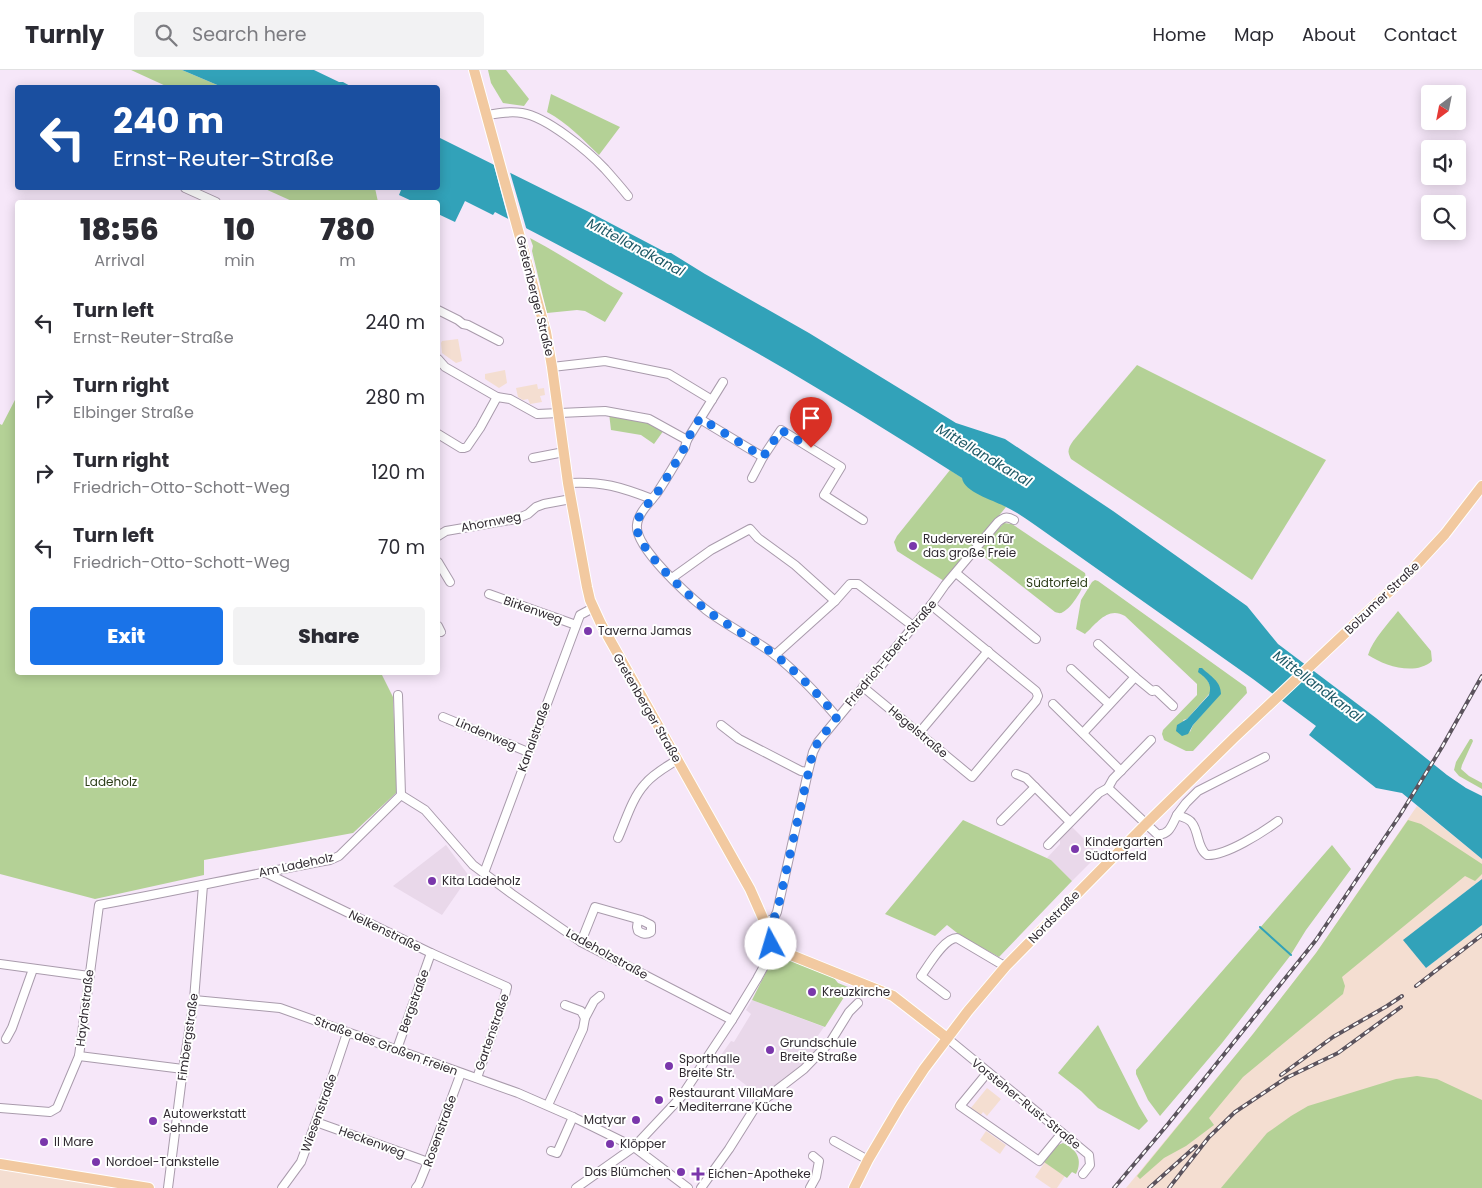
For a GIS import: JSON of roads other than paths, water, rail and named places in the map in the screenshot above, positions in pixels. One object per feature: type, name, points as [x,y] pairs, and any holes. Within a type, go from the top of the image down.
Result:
[{"type":"main road","points":[[474,70],[487,116]]},
{"type":"main road","name":"Gretenberger Straße","points":[[487,116],[537,298],[552,367],[568,483],[587,587],[593,608],[611,644],[750,889],[766,923],[771,944],[774,948]]},
{"type":"main road","name":"Bolzumer Straße","points":[[1273,702],[1428,554],[1482,486]]},
{"type":"main road","name":"Nordstraße","points":[[854,1188],[901,1104],[947,1038],[1006,966],[1146,824],[1273,702]]},
{"type":"main road","points":[[774,948],[894,996],[947,1038]]},
{"type":"main road","points":[[0,1164],[149,1188]]},
{"type":"street","points":[[487,116],[509,112],[521,113],[533,116],[552,126],[596,160],[628,196]]},
{"type":"street","points":[[189,190],[211,200]]},
{"type":"street","points":[[440,311],[499,341]]},
{"type":"street","points":[[440,361],[445,367],[497,397],[510,399],[537,414],[605,411],[649,419],[687,440]]},
{"type":"street","points":[[552,367],[605,361],[669,374],[712,400]]},
{"type":"street","points":[[723,382],[687,440],[685,447],[639,518],[637,525],[638,534],[656,562],[705,609],[775,655],[802,679],[837,717]]},
{"type":"street","points":[[440,435],[461,448],[467,447],[497,397]]},
{"type":"street","points":[[700,418],[763,457]]},
{"type":"street","points":[[752,478],[781,430],[841,467],[824,495],[863,520]]},
{"type":"street","points":[[534,458],[564,452]]},
{"type":"street","points":[[568,483],[594,482],[625,489],[652,499]]},
{"type":"street","name":"Ahornweg","points":[[440,535],[446,531],[523,517],[536,507],[544,504],[571,499]]},
{"type":"street","name":"Friedrich-Ebert-Straße","points":[[766,923],[774,918],[777,912],[808,772],[813,752],[818,742],[1001,519],[1009,517],[1014,520]]},
{"type":"street","points":[[672,578],[712,550],[750,529],[758,538],[795,565],[835,601]]},
{"type":"street","points":[[440,565],[450,582]]},
{"type":"street","points":[[956,572],[1036,638]]},
{"type":"street","points":[[775,655],[835,601],[850,584],[858,584],[913,626]]},
{"type":"street","name":"Birkenweg","points":[[489,594],[576,625]]},
{"type":"street","points":[[920,733],[988,651],[931,605]]},
{"type":"street","name":"Kanalstraße","points":[[484,873],[580,615],[593,608]]},
{"type":"street","points":[[1098,644],[1135,677],[1152,691],[1156,690],[1173,706]]},
{"type":"street","name":"Hegelstraße","points":[[863,687],[972,777],[1036,701],[1038,696],[1036,691],[988,651]]},
{"type":"street","points":[[1071,669],[1109,704]]},
{"type":"street","points":[[1083,733],[1135,677]]},
{"type":"street","points":[[398,695],[401,795]]},
{"type":"street","points":[[1053,704],[1121,771]]},
{"type":"street","name":"Lindenweg","points":[[443,717],[528,752]]},
{"type":"street","points":[[721,725],[738,739],[801,771],[808,772]]},
{"type":"street","points":[[1048,845],[1099,793],[1108,788],[1113,779],[1151,740]]},
{"type":"street","points":[[1108,788],[1157,834],[1164,834],[1170,829],[1186,803],[1198,791],[1265,757]]},
{"type":"street","points":[[618,838],[638,793],[653,776],[677,760]]},
{"type":"street","points":[[1016,774],[1026,778],[1070,822]]},
{"type":"street","points":[[1002,822],[1035,787]]},
{"type":"street","name":"Am Ladeholz","points":[[99,905],[330,860],[339,856],[401,795]]},
{"type":"street","name":"Ladeholzstraße","points":[[401,795],[426,810],[473,865],[581,942],[732,1020]]},
{"type":"street","points":[[1177,815],[1191,822],[1203,852],[1214,856],[1241,844],[1278,821]]},
{"type":"street","name":"Nelkenstraße","points":[[264,872],[431,953],[507,987]]},
{"type":"street","name":"Fimbergstraße","points":[[168,1188],[194,1000],[203,885]]},
{"type":"street","name":"Haydnstraße","points":[[0,1108],[50,1112],[57,1108],[79,1056],[99,905]]},
{"type":"street","points":[[581,942],[595,906],[638,920]]},
{"type":"street","points":[[946,995],[921,976],[946,942],[952,938],[957,938],[1006,966]]},
{"type":"street","points":[[576,1188],[634,1147],[681,1097],[732,1020],[774,948]]},
{"type":"street","name":"Bergstraße","points":[[396,1049],[431,953]]},
{"type":"street","points":[[0,964],[89,976]]},
{"type":"street","points":[[6,1039],[12,1028],[33,969]]},
{"type":"street","name":"Gartenstraße","points":[[477,1078],[507,987]]},
{"type":"street","points":[[548,1105],[583,1029],[585,1018],[594,1001],[600,996]]},
{"type":"street","name":"Straße des Großen Freien","points":[[194,1000],[280,1008],[518,1093],[548,1105],[634,1147],[688,1188]]},
{"type":"street","points":[[701,1188],[729,1149],[756,1106],[804,1069],[831,1041],[849,1012],[858,1003]]},
{"type":"street","points":[[565,1005],[581,1011],[585,1018]]},
{"type":"street","name":"Wiesenstraße","points":[[282,1188],[301,1162],[347,1033]]},
{"type":"street","name":"Vorsteher-Rust-Straße","points":[[947,1038],[1089,1155],[1090,1165],[1083,1174]]},
{"type":"street","points":[[79,1056],[183,1069]]},
{"type":"street","points":[[988,1072],[960,1106],[1039,1161],[1062,1133]]},
{"type":"street","name":"Rosenstraße","points":[[416,1188],[428,1162],[461,1073]]},
{"type":"street","points":[[551,1151],[557,1153],[573,1117]]},
{"type":"street","name":"Heckenweg","points":[[316,1122],[428,1162]]},
{"type":"street","points":[[834,1141],[868,1160]]},
{"type":"street","points":[[810,1188],[816,1176],[819,1162],[813,1156]]},
{"type":"water","points":[[182,70],[314,70],[348,85],[217,85]]},
{"type":"water","name":"Mittellandkanal","points":[[440,138],[667,253],[671,253],[809,333],[956,423],[1005,439],[1113,511],[1247,606],[1278,644],[1376,718],[1447,775],[1482,796],[1482,859],[1402,793],[1376,788],[1309,735],[1316,726],[1253,679],[1027,520],[1008,508],[973,491],[964,483],[962,478],[861,414],[693,317],[495,212],[493,215],[465,201],[455,222],[440,215],[440,200],[410,200],[399,195],[401,190],[440,190]]},
{"type":"water","points":[[1199,668],[1202,668],[1212,676],[1221,689],[1221,694],[1193,725],[1188,734],[1182,736],[1176,731],[1177,725],[1187,719],[1209,695],[1210,691],[1208,682],[1198,672]]},
{"type":"water","points":[[1482,879],[1482,925],[1426,968],[1403,940]]},
{"type":"waterway","points":[[1260,927],[1291,955]]},
{"type":"railway","points":[[1114,1188],[1316,940],[1400,815],[1442,747],[1482,676]]},
{"type":"railway","points":[[1416,986],[1482,935]]},
{"type":"railway","points":[[1281,1075],[1333,1037],[1402,996]]},
{"type":"railway","points":[[1169,1188],[1209,1137],[1235,1112],[1286,1078],[1338,1053],[1401,1007]]},
{"type":"railway","points":[[1149,1188],[1196,1146]]},
{"type":"place","name":"Ruderverein für das große Freie","points":[[913,546]]},
{"type":"place","name":"Taverna Jamas","points":[[588,631]]},
{"type":"place","name":"Kindergarten Südtorfeld","points":[[1075,849]]},
{"type":"place","name":"Kita Ladeholz","points":[[432,881]]},
{"type":"place","name":"Kreuzkirche","points":[[812,992]]},
{"type":"place","name":"Grundschule Breite Straße","points":[[770,1050]]},
{"type":"place","name":"Sporthalle Breite Str.","points":[[669,1066]]},
{"type":"place","name":"Restaurant VillaMare - Mediterrane Küche","points":[[659,1100]]},
{"type":"place","name":"Matyar","points":[[636,1120]]},
{"type":"place","name":"Autowerkstatt Sehnde","points":[[153,1121]]},
{"type":"place","name":"Il Mare","points":[[44,1142]]},
{"type":"place","name":"Klöpper","points":[[610,1144]]},
{"type":"place","name":"Nordoel-Tankstelle","points":[[96,1162]]},
{"type":"place","name":"Das Blümchen","points":[[681,1172]]},
{"type":"place","name":"Eichen-Apotheke","points":[[698,1174]]},
{"type":"park label","name":"Südtorfeld","points":[[1057,583]]},
{"type":"park label","name":"Ladeholz","points":[[111,782]]}]
